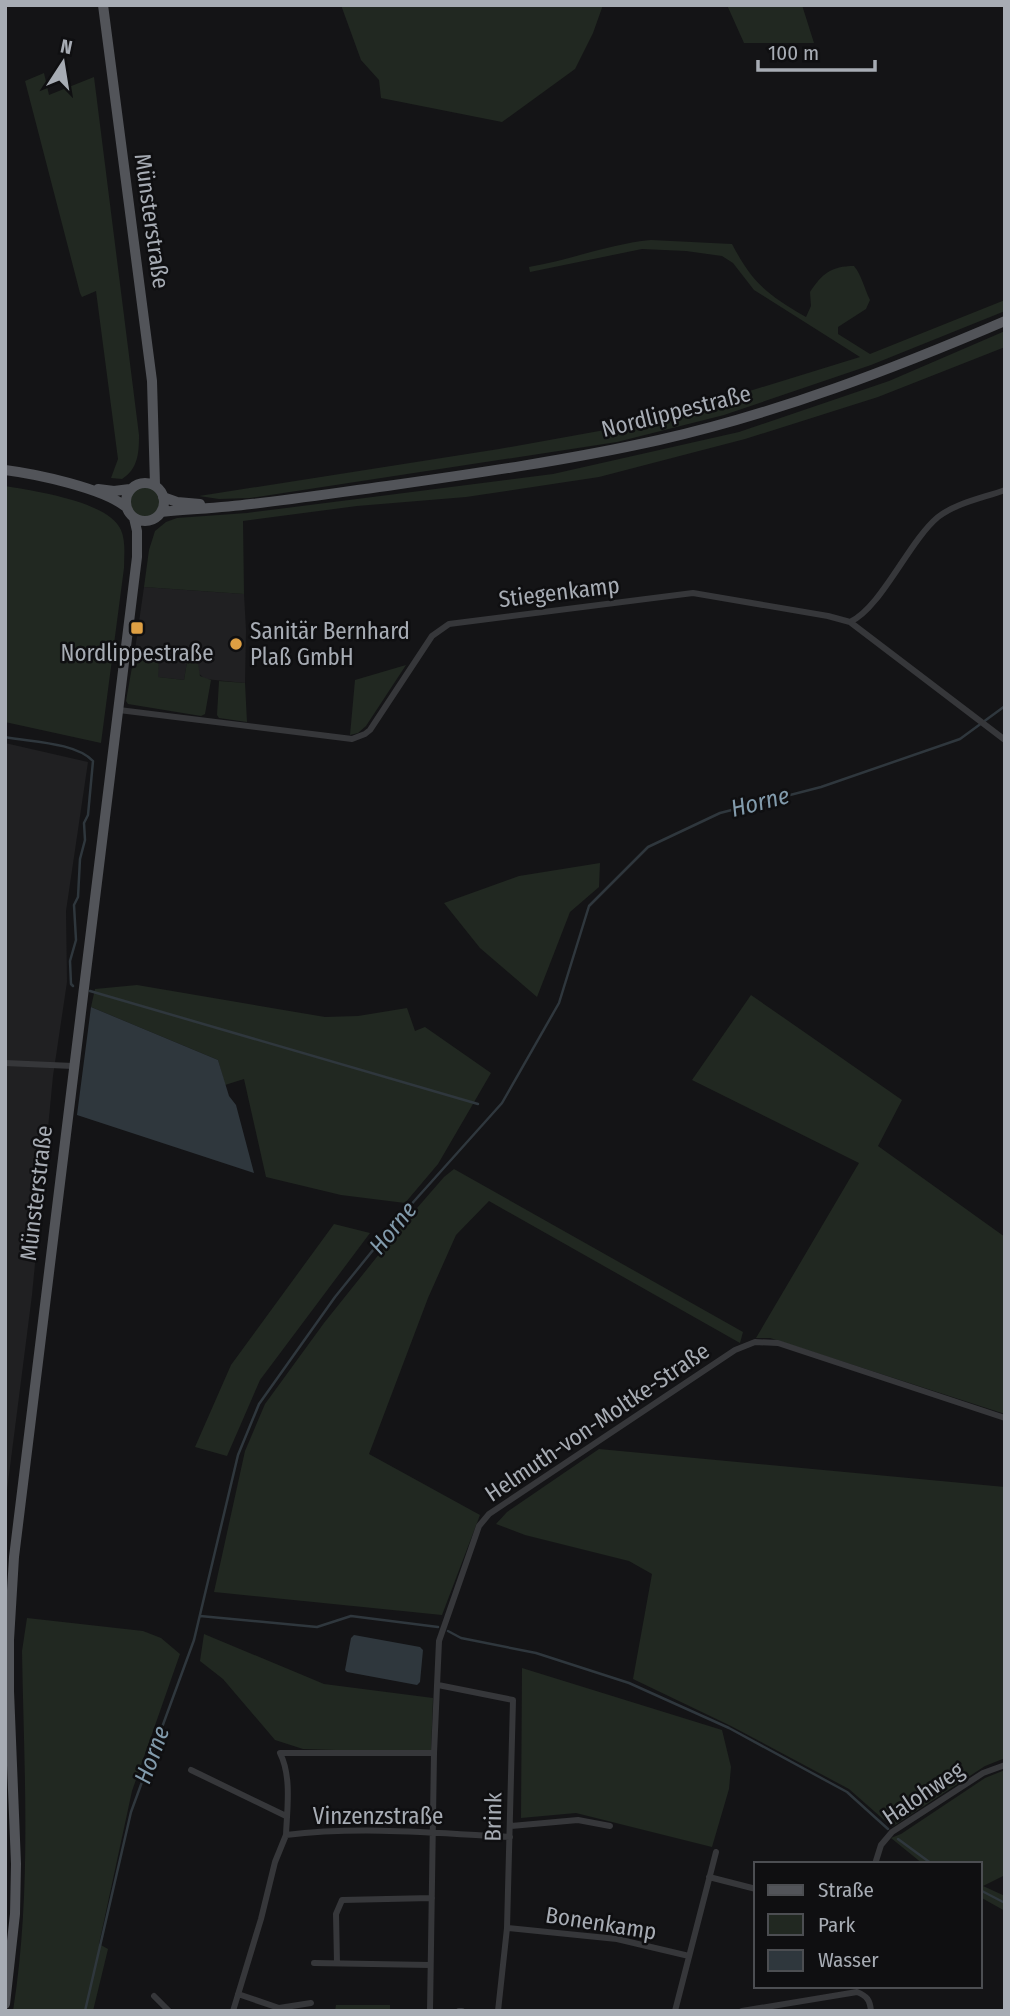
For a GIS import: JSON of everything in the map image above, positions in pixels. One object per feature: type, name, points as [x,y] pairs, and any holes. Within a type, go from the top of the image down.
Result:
[{"type":"main road","name":"Münsterstraße","points":[[103,5],[152,389],[155,485]]},
{"type":"main road","name":"Nordlippestraße","points":[[161,512],[460,476],[560,460],[662,439],[726,423],[828,391],[924,356],[1005,321]]},
{"type":"main road","name":"Münsterstraße","points":[[134,486],[142,477],[152,443]]},
{"type":"main road","points":[[5,470],[81,487],[114,491],[155,485],[163,497],[161,512],[150,520],[142,521],[134,518],[113,499],[81,487]]},
{"type":"main road","points":[[126,508],[126,498],[134,486]]},
{"type":"main road","name":"Nordlippestraße","points":[[163,497],[177,502],[220,507]]},
{"type":"main road","name":"Münsterstraße","points":[[5,2004],[15,1914],[16,1877],[9,1664],[14,1557],[137,557],[134,518]]},
{"type":"main road","name":"Münsterstraße","points":[[137,557],[150,520]]},
{"type":"street","points":[[1005,490],[952,509],[936,519],[869,606],[850,622],[1005,740]]},
{"type":"street","name":"Stiegenkamp","points":[[119,710],[352,738],[370,730],[432,636],[444,626],[458,622],[693,593],[850,622]]},
{"type":"street","points":[[5,1063],[73,1066]]},
{"type":"street","name":"Helmuth-von-Moltke-Straße","points":[[430,2011],[432,1833],[439,1641],[479,1526],[489,1514],[747,1344],[766,1341],[778,1343],[1005,1418]]},
{"type":"street","name":"Brink","points":[[438,1685],[513,1700],[507,1928],[498,2011]]},
{"type":"street","points":[[286,1835],[286,1777],[280,1753],[434,1754]]},
{"type":"street","name":"Halohweg","points":[[875,1862],[881,1845],[892,1832],[984,1773],[1005,1765]]},
{"type":"street","points":[[191,1770],[286,1816]]},
{"type":"street","points":[[510,1826],[578,1820],[610,1826]]},
{"type":"street","name":"Vinzenzstraße","points":[[233,2011],[277,1855],[286,1835],[358,1832],[510,1837]]},
{"type":"street","points":[[675,2011],[716,1852]]},
{"type":"street","points":[[709,1877],[754,1888]]},
{"type":"street","points":[[337,1963],[336,1914],[342,1900],[432,1898]]},
{"type":"street","name":"Bonenkamp","points":[[507,1928],[617,1939],[688,1956]]},
{"type":"street","points":[[314,1964],[430,1965]]},
{"type":"street","points":[[746,2010],[857,1989],[870,2001],[871,2011]]},
{"type":"street","points":[[238,1994],[279,2008],[311,2003]]},
{"type":"street","points":[[154,1996],[169,2011]]},
{"type":"shaded area","points":[[144,587],[244,594],[245,683],[205,679],[187,663],[184,680],[157,677],[159,662],[154,661],[155,653],[135,650]]},
{"type":"shaded area","points":[[5,743],[88,762],[66,911],[67,982],[53,1076],[32,1295],[5,1506]]},
{"type":"green space","points":[[341,5],[603,5],[575,69],[502,122],[381,98],[379,80],[361,60]]},
{"type":"green space","points":[[727,5],[802,5],[814,43],[744,43]]},
{"type":"green space","points":[[44,73],[49,95],[94,77],[139,435],[138,454],[134,465],[122,479],[111,478],[118,459],[96,291],[82,297],[80,293],[25,81]]},
{"type":"green space","points":[[651,240],[732,244],[762,287],[806,317],[811,306],[810,292],[819,280],[833,269],[854,266],[870,300],[866,309],[838,327],[838,334],[870,354],[1005,300],[1005,311],[871,365],[724,415],[617,442],[250,498],[219,499],[199,496],[499,449],[649,422],[860,357],[754,290],[733,263],[722,256],[642,249],[530,272],[529,267]]},
{"type":"green space","points":[[1005,331],[1005,347],[878,397],[745,439],[599,477],[466,497],[357,506],[243,521],[244,594],[144,587],[149,550],[155,531],[166,522],[177,518],[247,513],[553,474],[739,432],[889,381]]},
{"type":"green space","points":[[5,486],[51,494],[86,505],[113,520],[123,535],[124,568],[101,743],[5,722]]},
{"type":"green space","points":[[145,487],[156,491],[160,502],[156,513],[145,517],[134,513],[130,502],[134,491]]},
{"type":"green space","points":[[135,650],[156,653],[154,661],[159,662],[158,677],[184,680],[187,662],[198,664],[200,676],[211,680],[205,714],[201,716],[128,704],[126,701]]},
{"type":"green space","points":[[406,665],[366,726],[358,733],[350,735],[355,680]]},
{"type":"green space","points":[[219,681],[245,683],[247,722],[219,718]]},
{"type":"green space","points":[[600,863],[599,887],[570,912],[537,997],[480,948],[444,903],[519,876]]},
{"type":"green space","points":[[137,985],[325,1017],[358,1016],[407,1008],[415,1031],[425,1027],[491,1073],[438,1164],[405,1203],[341,1195],[266,1177],[244,1079],[225,1085],[218,1060],[91,1007],[95,989]]},
{"type":"green space","points":[[751,995],[902,1100],[878,1146],[1005,1237],[1005,1414],[770,1338],[756,1338],[859,1163],[692,1080]]},
{"type":"green space","points":[[454,1169],[743,1332],[740,1343],[489,1201],[456,1235],[428,1298],[369,1454],[480,1515],[442,1615],[214,1592],[245,1451],[265,1404],[324,1323],[404,1223]]},
{"type":"green space","points":[[334,1224],[370,1233],[260,1380],[227,1456],[195,1447],[231,1365]]},
{"type":"green space","points":[[599,1449],[1005,1487],[1005,1758],[985,1766],[892,1827],[849,1789],[731,1726],[633,1679],[652,1574],[629,1561],[525,1535],[496,1524],[507,1512]]},
{"type":"green space","points":[[27,1618],[143,1631],[161,1638],[180,1654],[132,1791],[99,1944],[108,1949],[93,2011],[13,2011],[25,1876],[22,1651]]},
{"type":"green space","points":[[204,1634],[324,1684],[433,1698],[431,1753],[303,1749],[275,1740],[223,1679],[200,1661]]},
{"type":"green space","points":[[522,1668],[722,1730],[731,1767],[729,1789],[712,1847],[576,1813],[521,1818]]},
{"type":"green space","points":[[1005,1770],[1005,1875],[983,1886],[1005,1896],[1005,1911],[982,1898],[982,1862],[921,1862],[891,1838],[985,1778]]},
{"type":"green space","points":[[336,2005],[390,2005],[390,2011],[335,2011]]},
{"type":"water","points":[[91,1007],[218,1060],[229,1096],[236,1105],[254,1173],[77,1115]]},
{"type":"water","points":[[354,1635],[420,1647],[423,1650],[420,1682],[417,1685],[347,1672],[345,1670],[351,1638]]},
{"type":"waterway","name":"Horne","points":[[85,2011],[131,1812],[194,1640],[238,1455],[259,1404],[335,1297],[399,1218],[502,1103],[559,1003],[589,906],[648,847],[720,813],[821,787],[960,739],[1005,706]]},
{"type":"waterway","points":[[5,737],[64,746],[93,761],[88,815],[84,823],[85,840],[80,859],[78,897],[74,905],[76,940],[70,961],[73,986]]},
{"type":"waterway","points":[[90,991],[478,1104]]},
{"type":"waterway","points":[[200,1616],[317,1627],[351,1616],[438,1627]]},
{"type":"waterway","points":[[448,1631],[461,1638],[536,1653],[629,1683],[729,1728],[847,1792],[888,1829]]},
{"type":"waterway","points":[[898,1839],[929,1862]]},
{"type":"waterway","points":[[982,1891],[1005,1903]]},
{"type":"place","name":"Nordlippestraße","points":[[137,628]]},
{"type":"place","name":"Sanitär Bernhard Plaß GmbH","points":[[236,644]]}]
